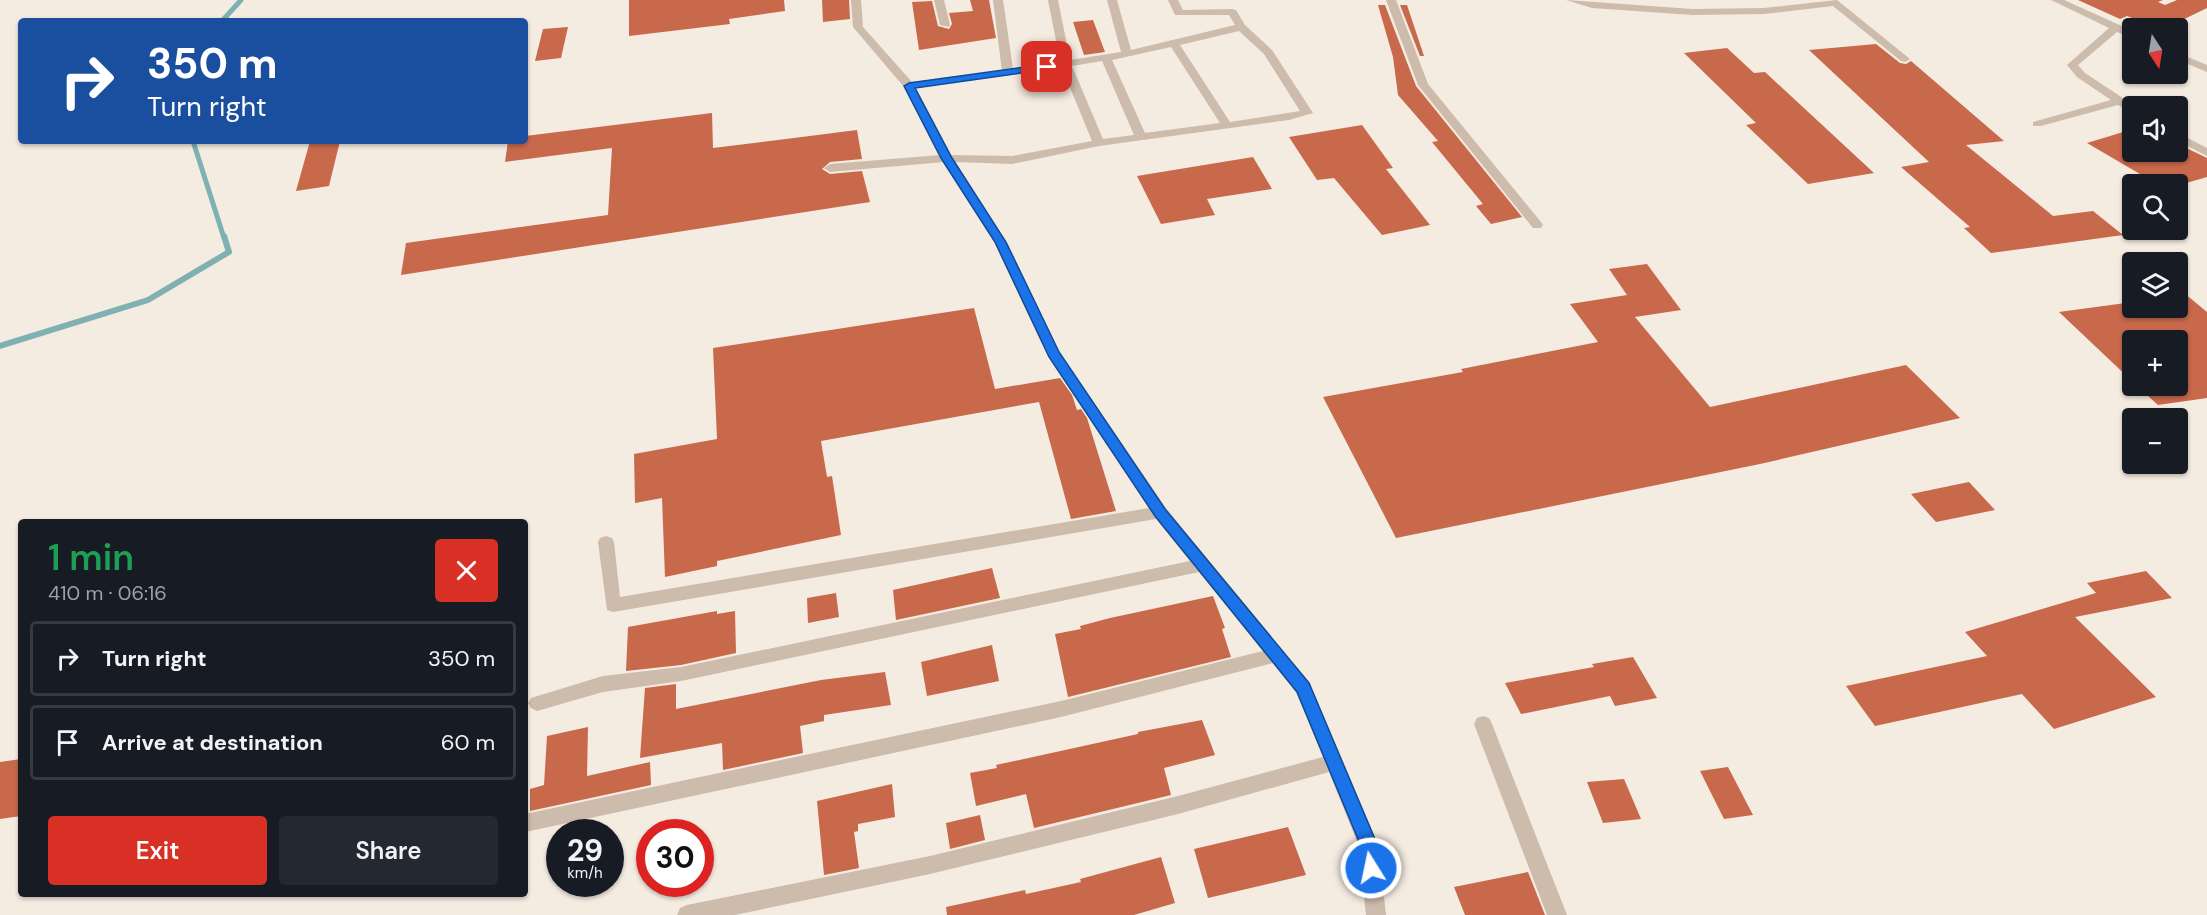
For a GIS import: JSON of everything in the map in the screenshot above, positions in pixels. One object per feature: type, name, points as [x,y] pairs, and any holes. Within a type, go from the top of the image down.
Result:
[{"type":"street","points":[[856,0],[858,27],[909,86],[947,158],[1000,242],[1054,354],[1160,513],[1303,688],[1368,844],[1376,915]]},
{"type":"street","points":[[939,0],[945,25]]},
{"type":"street","points":[[998,0],[1008,73]]},
{"type":"street","points":[[1053,0],[1066,64],[1099,143]]},
{"type":"street","points":[[1112,0],[1126,54]]},
{"type":"street","points":[[830,168],[947,158],[1012,160],[1099,143],[1307,113],[1268,52],[1241,27],[1232,12],[1179,13],[1173,0]]},
{"type":"street","points":[[1391,0],[1423,85],[1537,225]]},
{"type":"street","points":[[1570,0],[1592,5],[1693,12],[1764,11],[1833,1],[1905,59]]},
{"type":"street","points":[[2056,0],[2122,29]]},
{"type":"street","points":[[2063,0],[2122,29]]},
{"type":"street","points":[[909,86],[1126,54],[1241,27]]},
{"type":"street","points":[[2116,27],[2072,65],[2081,75],[2122,103]]},
{"type":"street","points":[[1174,43],[1226,124]]},
{"type":"street","points":[[1106,57],[1141,137]]},
{"type":"street","points":[[2188,58],[2207,67]]},
{"type":"street","points":[[2037,124],[2119,101]]},
{"type":"street","points":[[2188,142],[2207,153]]},
{"type":"street","points":[[606,542],[613,605],[1160,513]]},
{"type":"street","points":[[537,703],[603,684],[681,674],[1203,565]]},
{"type":"street","points":[[528,822],[1060,710],[1276,655]]},
{"type":"street","points":[[1484,724],[1557,915]]},
{"type":"street","points":[[687,915],[930,865],[1178,805],[1334,762]]},
{"type":"building","points":[[629,0],[784,0],[785,11],[729,19],[730,24],[629,36]]},
{"type":"building","points":[[822,0],[849,0],[850,19],[823,22]]},
{"type":"building","points":[[970,0],[989,0],[996,38],[919,50],[912,2],[932,1],[938,26],[949,29],[952,24],[949,13],[973,11]]},
{"type":"building","points":[[2078,0],[2163,0],[2158,2],[2165,5],[2177,0],[2207,0],[2207,8],[2186,18],[2132,18],[2127,16],[2120,19]]},
{"type":"building","points":[[1378,5],[1385,5],[1416,86],[1522,217],[1491,224],[1476,206],[1483,204],[1432,142],[1438,141],[1398,95],[1393,57]]},
{"type":"building","points":[[1400,5],[1407,5],[1424,56],[1420,56]]},
{"type":"building","points":[[1093,20],[1105,52],[1084,55],[1073,22]]},
{"type":"building","points":[[568,27],[561,58],[535,61],[543,29]]},
{"type":"building","points":[[1876,44],[1900,63],[1906,64],[1911,61],[2004,141],[1966,145],[2053,216],[2093,211],[2122,235],[1991,253],[1964,228],[1970,227],[1901,167],[1929,162],[1809,50]]},
{"type":"building","points":[[1727,48],[1754,73],[1765,72],[1874,173],[1808,184],[1746,125],[1756,123],[1684,53]]},
{"type":"building","points":[[712,113],[713,148],[857,130],[862,159],[830,162],[822,169],[830,174],[862,171],[870,202],[401,275],[406,243],[608,215],[612,148],[505,162],[508,144],[528,144],[528,136]]},
{"type":"building","points":[[1362,125],[1393,168],[1386,169],[1430,225],[1382,235],[1334,178],[1317,180],[1289,137]]},
{"type":"building","points":[[2122,132],[2122,162],[2188,162],[2188,149],[2207,158],[2207,177],[2188,183],[2188,174],[2140,174],[2087,143]]},
{"type":"building","points":[[309,144],[339,144],[329,186],[296,191]]},
{"type":"building","points":[[1253,157],[1272,189],[1207,199],[1215,215],[1161,224],[1137,176]]},
{"type":"building","points":[[1647,264],[1681,310],[1635,317],[1710,407],[1906,365],[1960,418],[1760,464],[1396,538],[1323,397],[1463,372],[1461,369],[1598,342],[1570,304],[1627,295],[1609,269]]},
{"type":"building","points":[[2188,296],[2207,312],[2207,398],[2158,405],[2148,396],[2188,396],[2188,330],[2122,330],[2122,372],[2059,312],[2122,303],[2122,318],[2188,318]]},
{"type":"building","points":[[974,308],[995,389],[1060,378],[1072,395],[1077,410],[1081,409],[1087,418],[1116,511],[1071,519],[1039,402],[821,441],[827,477],[832,476],[841,535],[717,561],[717,566],[665,577],[662,498],[635,503],[634,454],[717,439],[713,348]]},
{"type":"building","points":[[1969,482],[1995,510],[1936,522],[1911,494]]},
{"type":"building","points":[[992,568],[1000,598],[896,620],[893,590]]},
{"type":"building","points":[[2146,571],[2172,598],[2075,617],[2156,697],[2054,729],[2022,694],[1875,726],[1846,686],[1987,656],[1965,632],[2096,593],[2087,583]]},
{"type":"building","points":[[836,593],[839,617],[808,623],[807,598]]},
{"type":"building","points":[[1213,596],[1225,628],[1222,629],[1231,657],[1068,697],[1055,634],[1081,629],[1080,626],[1110,618]]},
{"type":"building","points":[[717,611],[717,614],[735,611],[736,653],[681,665],[626,671],[628,627]]},
{"type":"building","points":[[992,645],[999,681],[927,696],[921,662]]},
{"type":"building","points":[[1633,657],[1657,698],[1615,706],[1610,696],[1521,714],[1505,683],[1594,667],[1592,664]]},
{"type":"building","points":[[885,672],[891,705],[824,715],[824,721],[800,726],[803,753],[723,770],[722,743],[640,758],[645,688],[676,684],[676,709],[821,680]]},
{"type":"building","points":[[1202,720],[1215,755],[1164,768],[1171,795],[1034,828],[1026,794],[976,806],[970,773],[997,768],[996,765],[1138,734],[1138,732]]},
{"type":"building","points":[[588,727],[587,776],[650,762],[651,785],[530,811],[530,789],[544,785],[547,736]]},
{"type":"building","points":[[18,759],[18,816],[0,819],[0,762]]},
{"type":"building","points":[[1728,767],[1753,815],[1724,819],[1700,771]]},
{"type":"building","points":[[1624,779],[1641,819],[1603,823],[1587,782]]},
{"type":"building","points":[[892,784],[895,817],[858,824],[858,831],[854,832],[859,868],[824,875],[817,801]]},
{"type":"building","points":[[980,815],[985,840],[950,849],[946,823]]},
{"type":"building","points":[[1288,827],[1306,875],[1208,898],[1194,849]]},
{"type":"building","points":[[1161,857],[1175,903],[1134,915],[947,915],[946,907],[1025,890],[1026,894],[1081,882],[1080,879]]},
{"type":"building","points":[[1528,872],[1545,915],[1465,915],[1454,887]]},
{"type":"waterway","points":[[225,18],[241,0]]},
{"type":"waterway","points":[[194,144],[224,238]]},
{"type":"waterway","points":[[0,346],[148,300],[229,252],[224,236]]},
{"type":"route","points":[[1047,67],[909,86],[947,158],[1000,242],[1054,354],[1160,513],[1303,688],[1368,844],[1371,868]]}]
